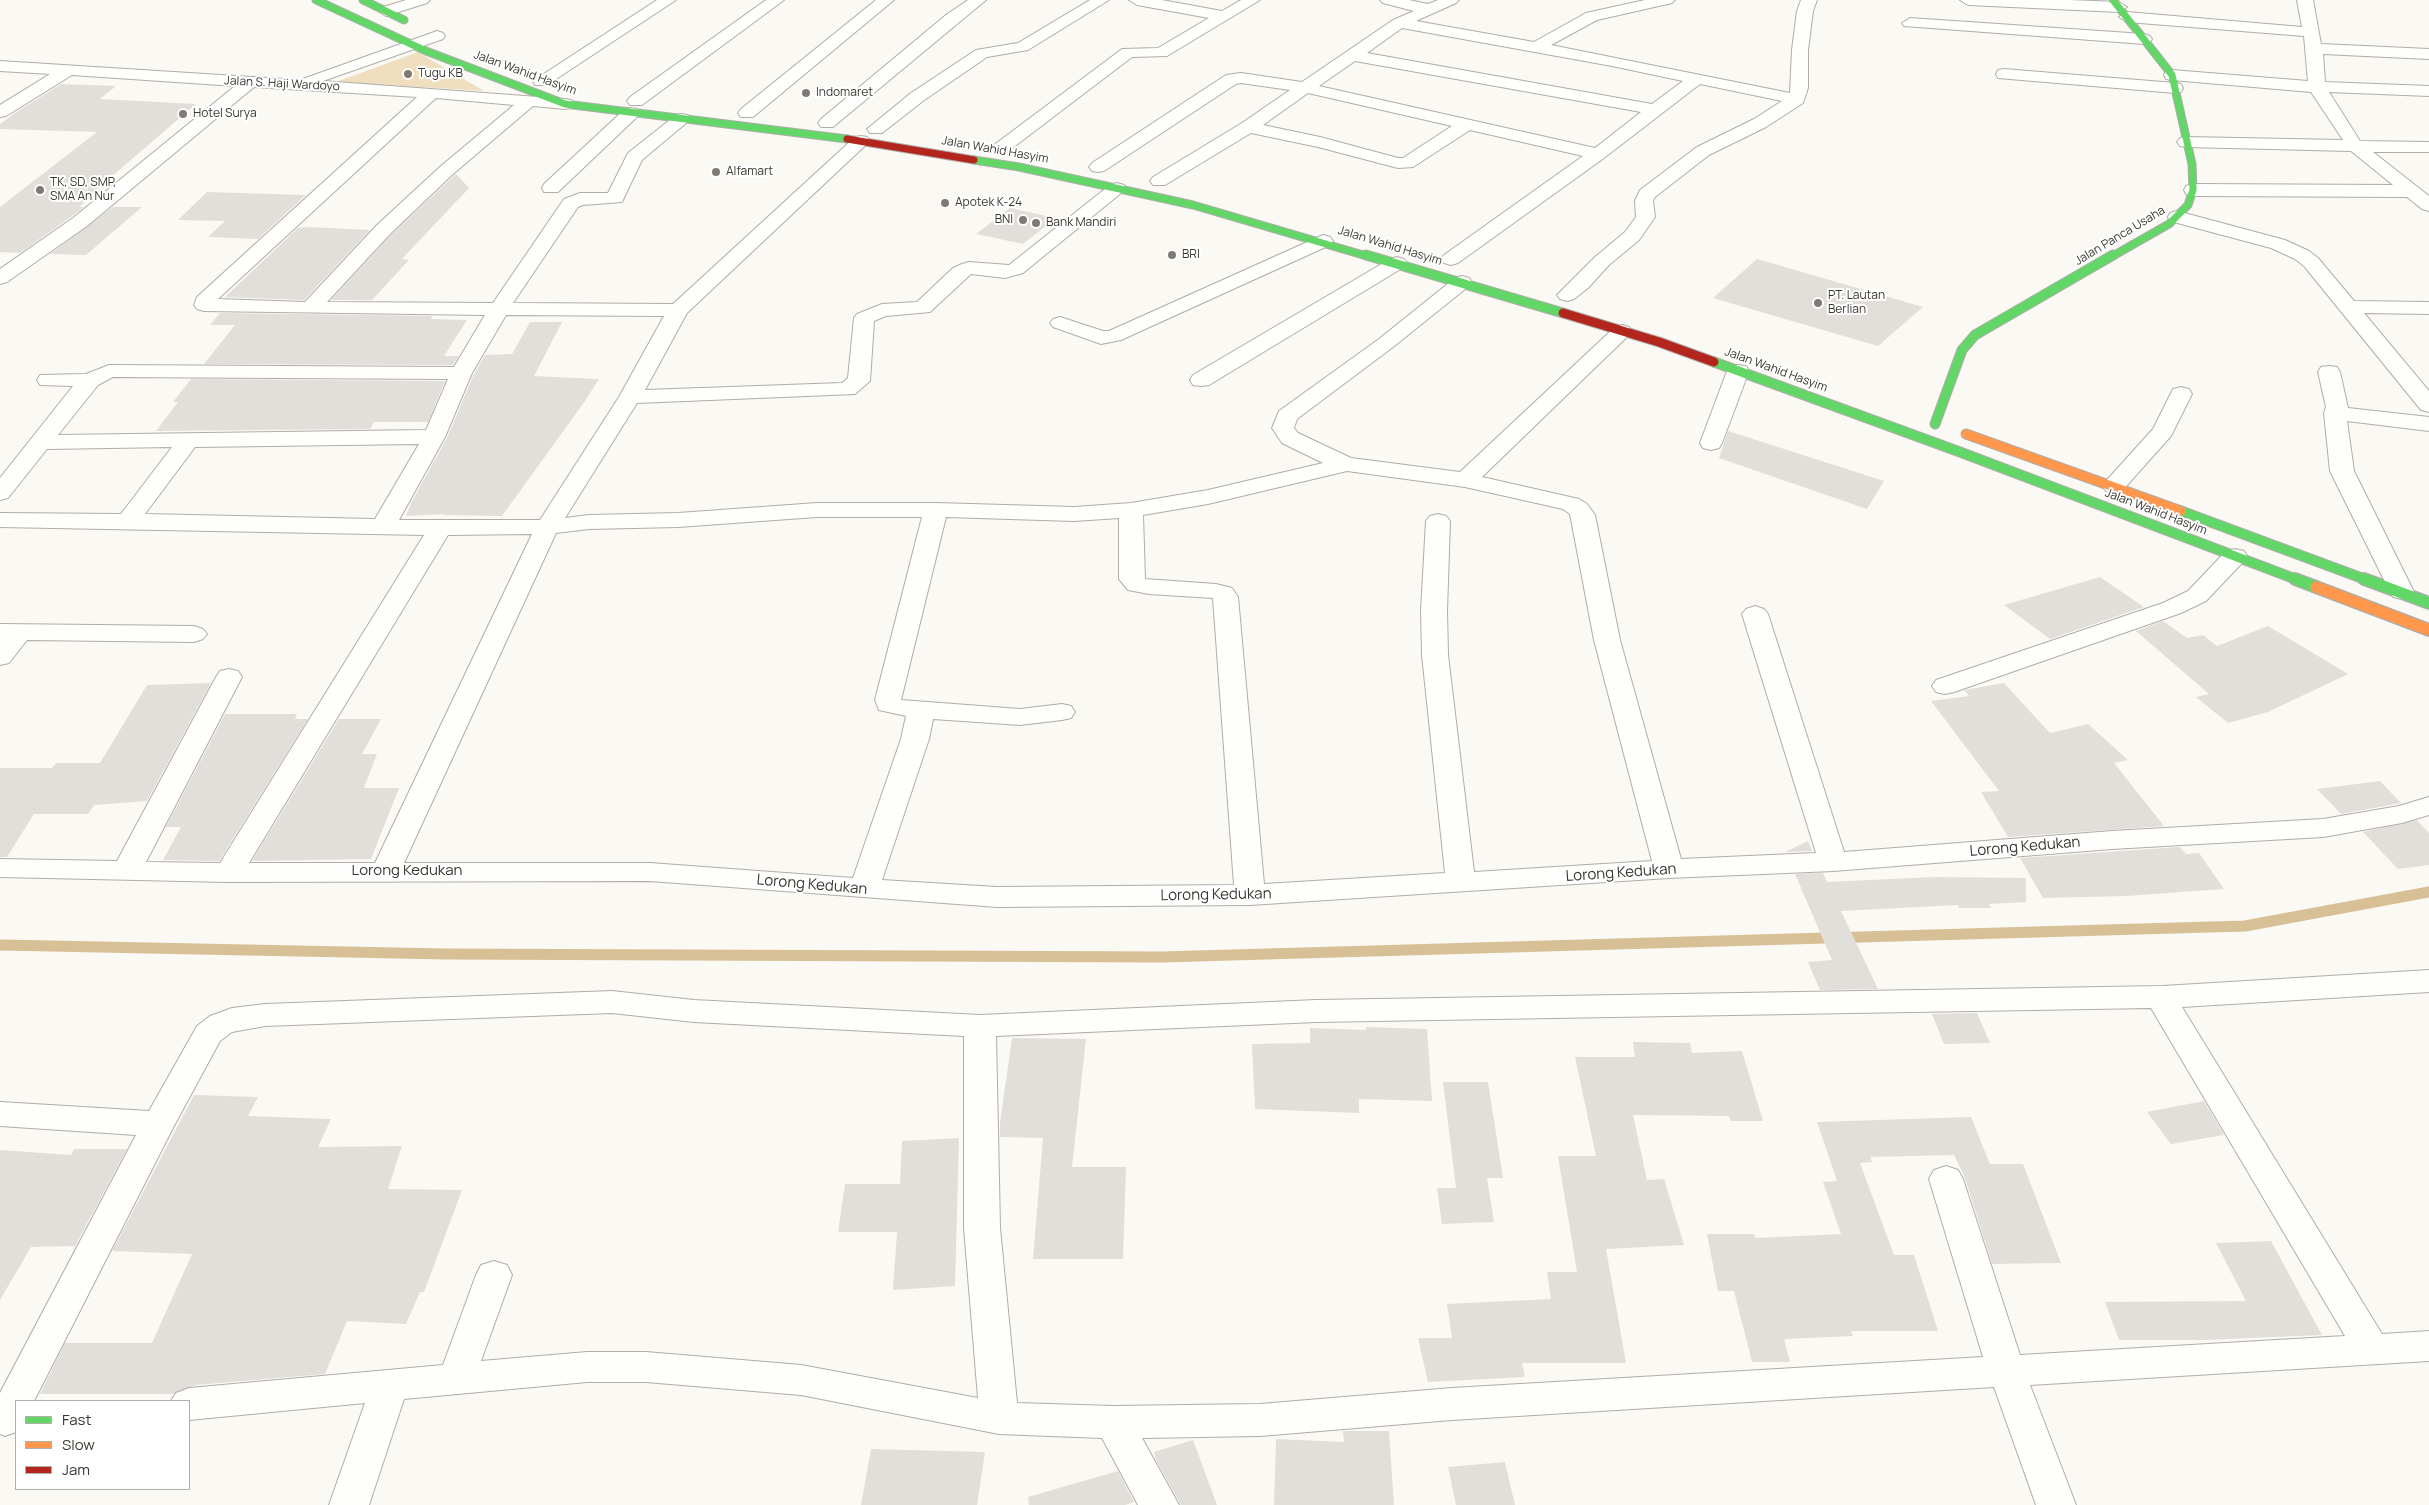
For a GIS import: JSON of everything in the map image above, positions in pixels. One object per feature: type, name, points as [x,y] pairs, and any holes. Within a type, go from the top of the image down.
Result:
[{"type":"main road","name":"Jalan Wahid Hasyim","points":[[316,0],[412,44],[571,99],[633,107],[682,119],[868,133],[895,132]]},
{"type":"main road","points":[[363,0],[440,38]]},
{"type":"main road","name":"Jalan Panca Usaha","points":[[1939,425],[1956,364],[1962,350],[1975,336],[2177,217],[2188,206],[2193,190],[2192,164],[2174,82],[2144,39],[2119,8]]},
{"type":"main road","name":"Jalan Wahid Hasyim","points":[[536,79],[559,87]]},
{"type":"main road","name":"Jalan Wahid Hasyim","points":[[633,107],[664,104]]},
{"type":"main road","points":[[743,112],[765,115]]},
{"type":"main road","name":"Jalan Wahid Hasyim","points":[[868,133],[1019,167],[1116,180],[1193,205],[1323,240],[1397,263],[1466,274],[1960,452],[2429,630]]},
{"type":"main road","name":"Jalan Wahid Hasyim","points":[[1094,166],[1116,180]]},
{"type":"main road","points":[[1154,180],[1176,185]]},
{"type":"main road","name":"Jalan Wahid Hasyim","points":[[1446,258],[1466,274]]},
{"type":"main road","points":[[1562,293],[1585,300]]},
{"type":"main road","name":"Jalan Wahid Hasyim","points":[[1939,425],[2114,486],[2429,603]]},
{"type":"street","points":[[386,11],[422,0]]},
{"type":"street","points":[[536,79],[668,0]]},
{"type":"street","points":[[551,188],[633,107],[776,0]]},
{"type":"street","points":[[743,112],[886,0]]},
{"type":"street","points":[[830,123],[952,18],[978,0]]},
{"type":"street","points":[[386,871],[547,527],[630,397],[678,310],[868,133],[916,97],[982,53],[1022,47],[1101,0]]},
{"type":"street","points":[[1137,0],[1222,16]]},
{"type":"street","points":[[1003,150],[1066,97],[1128,52],[1161,53],[1252,0]]},
{"type":"street","points":[[1388,0],[1428,9]]},
{"type":"street","points":[[1154,180],[1248,127],[1399,23],[1451,0]]},
{"type":"street","points":[[1536,48],[1559,33],[1592,16],[1667,0]]},
{"type":"street","points":[[1562,293],[1581,284],[1602,261],[1632,236],[1646,217],[1644,201],[1648,194],[1703,151],[1760,122],[1797,99],[1800,88],[1800,50],[1805,11],[1809,0]]},
{"type":"street","points":[[1968,0],[2119,8],[2310,32]]},
{"type":"street","points":[[2305,0],[2314,49],[2317,86],[2355,146],[2414,191],[2429,205]]},
{"type":"street","points":[[1399,23],[1697,78],[1797,99]]},
{"type":"street","points":[[1910,24],[2144,39]]},
{"type":"street","points":[[299,84],[412,44],[440,38]]},
{"type":"street","points":[[2314,49],[2429,54]]},
{"type":"street","points":[[1352,55],[1657,110]]},
{"type":"street","name":"Jalan S. Haji Wardoyo","points":[[0,66],[299,84],[529,101],[571,99]]},
{"type":"street","points":[[0,112],[69,70]]},
{"type":"street","points":[[2004,74],[2429,91]]},
{"type":"street","points":[[1094,166],[1232,79],[1246,78],[1307,88],[1598,154]]},
{"type":"street","points":[[1446,258],[1598,154],[1697,78]]},
{"type":"street","points":[[0,278],[80,222],[250,82]]},
{"type":"street","points":[[432,93],[203,303],[209,306],[310,308],[678,310]]},
{"type":"street","points":[[310,308],[384,229],[447,170],[529,101]]},
{"type":"street","points":[[384,525],[434,437],[461,373],[499,309],[572,203],[580,199],[615,198],[634,157],[682,119]]},
{"type":"street","points":[[1248,127],[1320,142],[1398,163],[1408,163],[1466,125]]},
{"type":"street","points":[[2186,142],[2429,147]]},
{"type":"street","points":[[2397,179],[2429,179]]},
{"type":"street","points":[[630,397],[847,389],[855,386],[859,381],[864,318],[882,310],[922,308],[960,272],[970,268],[1005,272],[1016,269],[1116,180]]},
{"type":"street","points":[[2193,190],[2414,191]]},
{"type":"street","points":[[2177,217],[2255,237],[2302,255],[2312,262],[2429,405]]},
{"type":"street","points":[[1060,323],[1101,338],[1114,336],[1323,240]]},
{"type":"street","points":[[1201,380],[1397,263]]},
{"type":"street","points":[[1466,274],[1386,343],[1287,416],[1283,428],[1290,438],[1328,458],[1347,464],[1465,480],[1571,504],[1579,509],[1583,515],[1606,640],[1670,869]]},
{"type":"street","points":[[2348,307],[2429,308]]},
{"type":"street","points":[[1465,480],[1622,331]]},
{"type":"street","points":[[0,493],[90,380],[102,373],[116,370],[461,373]]},
{"type":"street","points":[[1711,443],[1738,371]]},
{"type":"street","points":[[2328,372],[2337,406],[2336,413],[2342,471],[2402,592]]},
{"type":"street","points":[[48,380],[90,380]]},
{"type":"street","points":[[2114,486],[2163,431],[2181,394]]},
{"type":"street","points":[[2336,413],[2429,424]]},
{"type":"street","points":[[42,442],[434,437]]},
{"type":"street","points":[[128,521],[188,441]]},
{"type":"street","points":[[0,520],[384,525],[440,528],[547,527],[589,522],[678,520],[817,510],[936,510],[1074,514],[1131,510],[1208,497],[1347,464]]},
{"type":"street","points":[[936,510],[888,704],[894,707],[920,710],[1020,718],[1062,712]]},
{"type":"street","points":[[1131,510],[1132,579],[1136,584],[1149,587],[1216,591],[1223,593],[1225,597],[1250,895]]},
{"type":"street","points":[[1438,522],[1434,611],[1435,655],[1462,883]]},
{"type":"street","points":[[229,873],[440,528]]},
{"type":"street","points":[[1945,686],[2172,608],[2197,596],[2235,556]]},
{"type":"street","points":[[1755,614],[1833,862]]},
{"type":"street","points":[[0,658],[10,632],[194,634]]},
{"type":"street","points":[[126,871],[229,677]]},
{"type":"street","points":[[864,889],[915,739],[920,710]]},
{"type":"street","name":"Lorong Kedukan","points":[[0,868],[229,873],[386,871],[650,872],[864,889],[997,897],[1250,895],[1670,869],[1833,862],[2112,840],[2323,828],[2402,814],[2429,806]]},
{"type":"street","points":[[17,1400],[158,1124],[208,1034],[221,1024],[249,1016],[612,1002],[694,1011],[980,1026],[1326,1010],[2163,996],[2429,981]]},
{"type":"street","points":[[2163,996],[2169,1014],[2372,1348]]},
{"type":"street","points":[[980,1026],[982,1228],[998,1418]]},
{"type":"street","points":[[0,1114],[158,1124]]},
{"type":"street","points":[[1946,1179],[2006,1370],[2056,1505]]},
{"type":"street","points":[[456,1380],[494,1275]]},
{"type":"street","points":[[190,1404],[587,1367],[646,1367],[726,1372],[801,1380],[998,1418],[1112,1422],[1260,1420],[1452,1404],[2429,1346]]},
{"type":"street","points":[[349,1505],[390,1384]]},
{"type":"street","points":[[7,1420],[15,1404]]},
{"type":"street","points":[[1112,1422],[1159,1505]]},
{"type":"shaded area","points":[[418,52],[484,91],[336,82]]},
{"type":"building","points":[[61,84],[116,86],[100,99],[196,104],[89,196],[92,196],[79,207],[84,207],[20,253],[0,252],[0,207],[97,132],[0,129],[0,124]]},
{"type":"building","points":[[456,174],[469,188],[402,259],[409,260],[372,300],[331,300],[392,234]]},
{"type":"building","points":[[207,192],[306,195],[258,239],[208,237],[225,221],[178,220]]},
{"type":"building","points":[[113,207],[142,207],[86,255],[50,254]]},
{"type":"building","points":[[1010,208],[1056,218],[1023,244],[976,234]]},
{"type":"building","points":[[298,228],[370,230],[304,300],[225,297]]},
{"type":"building","name":"PT. Lautan Berlian","points":[[1757,259],[1923,307],[1878,346],[1713,298]]},
{"type":"building","points":[[220,313],[432,316],[431,319],[467,320],[444,356],[459,356],[453,365],[204,364],[235,325],[210,325]]},
{"type":"building","points":[[530,322],[562,322],[534,376],[599,379],[585,401],[502,516],[444,514],[406,516],[411,503],[447,438],[474,374],[485,355],[512,354]]},
{"type":"building","points":[[191,379],[445,381],[428,422],[374,422],[370,429],[156,431],[178,402],[173,402]]},
{"type":"building","points":[[1728,431],[1884,481],[1867,509],[1719,458]]},
{"type":"building","points":[[2100,577],[2144,607],[2050,639],[2004,605]]},
{"type":"building","points":[[2163,621],[2187,638],[2203,635],[2217,646],[2268,626],[2348,674],[2268,712],[2228,723],[2196,697],[2209,694],[2136,631]]},
{"type":"building","points":[[211,683],[147,801],[94,805],[88,814],[34,814],[7,857],[0,857],[0,768],[52,768],[56,763],[100,763],[147,685]]},
{"type":"building","points":[[2004,683],[2050,733],[2088,724],[2128,760],[2114,763],[2164,826],[2008,837],[1981,792],[1999,791],[1931,701],[1969,696],[1964,690]]},
{"type":"building","points":[[225,714],[297,714],[295,719],[308,719],[219,861],[163,860],[181,827],[166,827]]},
{"type":"building","points":[[339,719],[381,719],[362,754],[377,754],[364,788],[399,788],[371,859],[252,861]]},
{"type":"building","points":[[2380,781],[2401,803],[2341,814],[2317,789]]},
{"type":"building","points":[[2417,820],[2429,833],[2429,865],[2398,869],[2363,832]]},
{"type":"building","points":[[1808,841],[1812,851],[1785,852]]},
{"type":"building","points":[[2180,847],[2186,854],[2199,853],[2224,889],[2126,896],[2043,898],[2020,858]]},
{"type":"building","points":[[1823,873],[1827,882],[1935,877],[2026,878],[2026,902],[1989,904],[1991,908],[1959,908],[1958,905],[1841,911],[1878,989],[1820,990],[1808,962],[1832,960],[1795,874]]},
{"type":"building","points":[[1977,1013],[1990,1043],[1944,1044],[1932,1014]]},
{"type":"building","points":[[1366,1027],[1427,1029],[1432,1101],[1359,1099],[1359,1113],[1255,1109],[1252,1044],[1310,1043],[1310,1028],[1366,1030]]},
{"type":"building","points":[[1012,1038],[1086,1039],[1072,1167],[1126,1167],[1123,1259],[1033,1259],[1043,1138],[1000,1137],[1000,1123]]},
{"type":"building","points":[[1633,1042],[1690,1043],[1692,1053],[1742,1051],[1763,1121],[1731,1121],[1729,1116],[1633,1115],[1647,1180],[1664,1179],[1684,1245],[1606,1249],[1626,1363],[1522,1363],[1525,1377],[1428,1382],[1418,1338],[1452,1338],[1447,1304],[1551,1299],[1547,1272],[1577,1272],[1558,1156],[1596,1156],[1575,1057],[1635,1057]]},
{"type":"building","points":[[1443,1082],[1488,1082],[1503,1178],[1487,1178],[1494,1222],[1442,1224],[1437,1188],[1456,1188]]},
{"type":"building","points":[[194,1095],[258,1097],[248,1116],[331,1119],[318,1147],[402,1146],[388,1189],[462,1190],[424,1292],[420,1292],[406,1324],[347,1321],[325,1374],[195,1385],[173,1394],[40,1394],[65,1343],[152,1343],[192,1254],[112,1251]]},
{"type":"building","points":[[2204,1101],[2224,1135],[2171,1144],[2147,1112]]},
{"type":"building","points":[[1971,1117],[1990,1164],[2023,1164],[2061,1263],[1992,1264],[1965,1178],[1954,1155],[1870,1157],[1872,1162],[1860,1163],[1894,1255],[1914,1255],[1938,1331],[1851,1331],[1853,1336],[1784,1339],[1790,1362],[1752,1362],[1734,1291],[1718,1291],[1707,1234],[1754,1234],[1755,1238],[1841,1234],[1823,1182],[1837,1181],[1817,1122]]},
{"type":"building","points":[[959,1138],[955,1286],[893,1290],[897,1232],[838,1232],[845,1184],[900,1184],[902,1141]]},
{"type":"building","points":[[74,1149],[127,1149],[75,1246],[31,1247],[0,1300],[0,1150],[71,1155]]},
{"type":"building","points":[[2271,1241],[2322,1335],[2204,1340],[2119,1340],[2105,1302],[2246,1301],[2216,1243]]},
{"type":"building","points":[[1343,1431],[1389,1431],[1394,1505],[1274,1505],[1276,1439],[1344,1442]]},
{"type":"building","points":[[1193,1440],[1217,1505],[1181,1505],[1156,1460],[1154,1452]]},
{"type":"building","points":[[871,1449],[985,1452],[977,1505],[861,1505]]},
{"type":"building","points":[[1505,1462],[1515,1505],[1456,1505],[1448,1467]]},
{"type":"building","points":[[1118,1471],[1134,1502],[1125,1505],[1029,1505],[1028,1497]]},
{"type":"waterway","points":[[0,945],[446,954],[1162,957],[2245,926],[2429,892]]},
{"type":"traffic: fast","points":[[316,0],[426,51],[565,104],[847,139]]},
{"type":"traffic: fast","points":[[363,0],[404,20]]},
{"type":"traffic: fast","points":[[1935,424],[1962,350],[1975,335],[2017,309],[2169,224],[2188,205],[2193,190],[2192,164],[2172,75],[2113,0]]},
{"type":"traffic: fast","points":[[974,160],[1019,167],[1193,205],[1563,313]]},
{"type":"traffic: fast","points":[[1714,362],[1960,452],[2316,587]]},
{"type":"traffic: fast","points":[[2181,511],[2429,603]]},
{"type":"traffic: slow","points":[[1966,434],[2181,511]]},
{"type":"traffic: slow","points":[[2316,587],[2429,630]]},
{"type":"traffic: jam","points":[[847,139],[974,160]]},
{"type":"traffic: jam","points":[[1563,313],[1659,342],[1714,362]]},
{"type":"place","name":"Tugu KB","points":[[408,74]]},
{"type":"place","name":"Indomaret","points":[[806,93]]},
{"type":"place","name":"Hotel Surya","points":[[183,114]]},
{"type":"place","name":"Alfamart","points":[[716,172]]},
{"type":"place","name":"TK, SD, SMP, SMA An Nur","points":[[40,190]]},
{"type":"place","name":"Apotek K-24","points":[[945,203]]},
{"type":"place","name":"BNI","points":[[1023,220]]},
{"type":"place","name":"Bank Mandiri","points":[[1036,223]]},
{"type":"place","name":"BRI","points":[[1172,255]]},
{"type":"place","name":"PT. Lautan Berlian","points":[[1818,303]]}]
